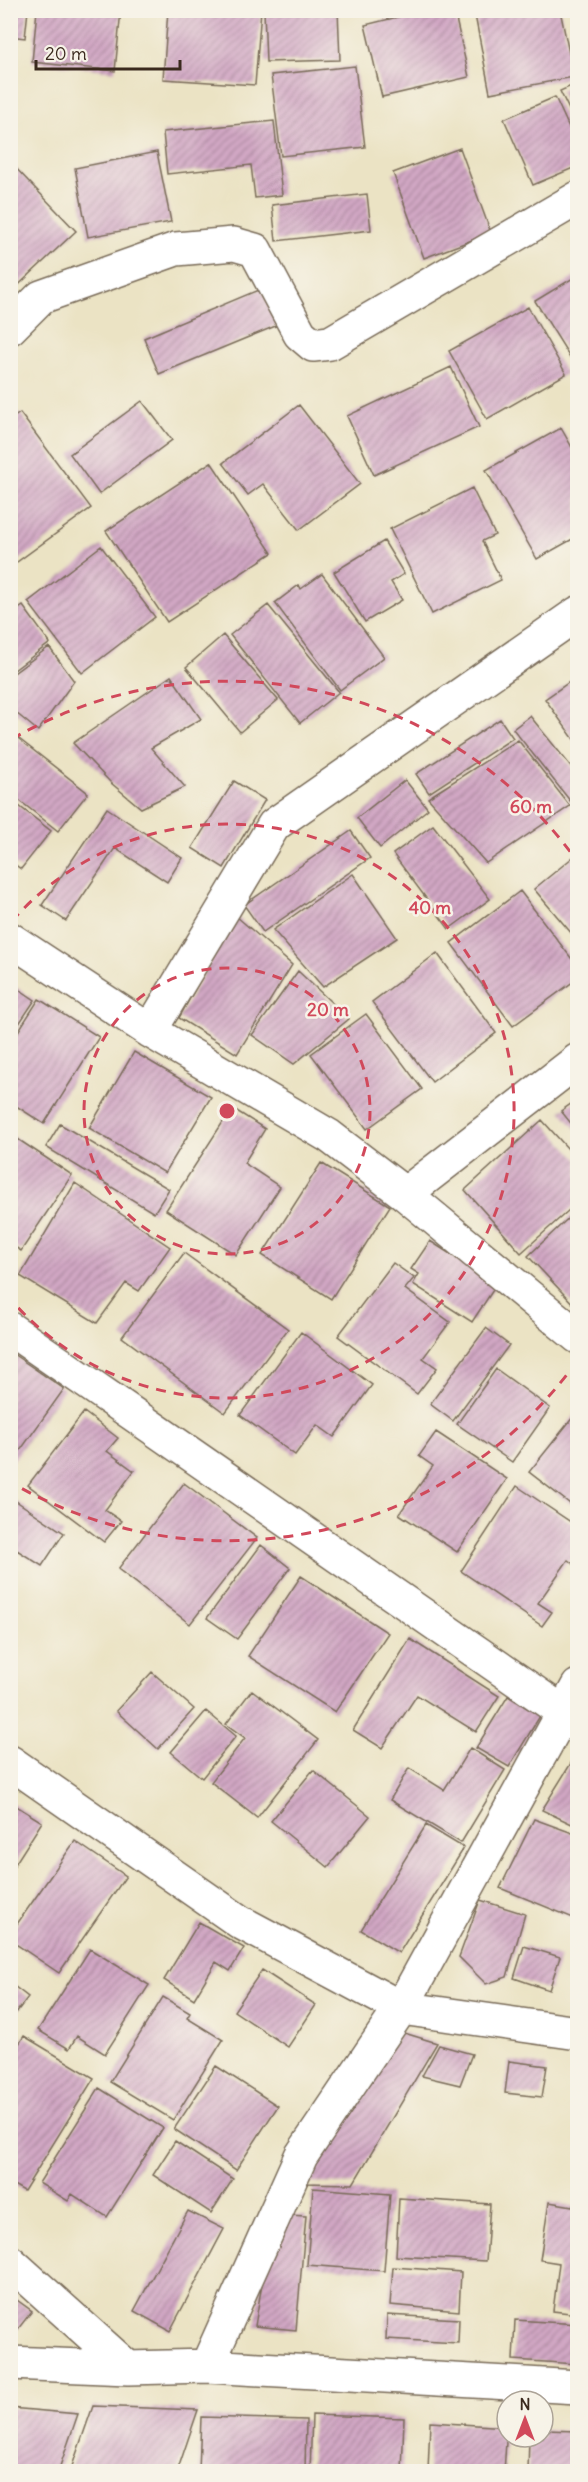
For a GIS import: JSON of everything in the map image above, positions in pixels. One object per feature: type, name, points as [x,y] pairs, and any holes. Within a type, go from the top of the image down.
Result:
[{"type":"street","points":[[10,328],[41,297],[176,249],[234,244],[255,250],[300,334],[313,345],[330,343],[578,198]]},
{"type":"street","points":[[150,1031],[274,825],[578,613]]},
{"type":"street","points":[[10,939],[150,1031],[329,1136],[405,1194],[578,1337]]},
{"type":"street","points":[[405,1194],[578,1060]]},
{"type":"street","points":[[10,1329],[570,1699],[401,2007],[301,2156],[207,2366]]},
{"type":"street","points":[[10,1762],[240,1922],[401,2007],[578,2033]]},
{"type":"street","points":[[10,2262],[128,2368]]},
{"type":"street","points":[[10,2363],[128,2368],[207,2366],[578,2386]]},
{"type":"building","points":[[10,10],[28,10],[25,38],[10,36]]},
{"type":"building","points":[[37,10],[121,10],[115,71],[32,62]]},
{"type":"building","points":[[168,10],[261,10],[255,85],[163,79]]},
{"type":"building","points":[[264,10],[338,10],[340,60],[266,62]]},
{"type":"building","points":[[426,10],[454,10],[469,77],[382,97],[365,25]]},
{"type":"building","points":[[474,10],[560,10],[574,77],[490,93]]},
{"type":"building","points":[[355,66],[365,147],[281,156],[271,75]]},
{"type":"building","points":[[578,83],[578,128],[560,91]]},
{"type":"building","points":[[555,97],[578,147],[578,166],[533,185],[504,119]]},
{"type":"building","points":[[274,121],[282,195],[255,198],[251,165],[167,174],[163,132]]},
{"type":"building","points":[[460,148],[491,233],[424,258],[393,173]]},
{"type":"building","points":[[157,152],[171,222],[88,237],[75,168]]},
{"type":"building","points":[[10,162],[76,231],[10,293]]},
{"type":"building","points":[[367,194],[371,230],[276,241],[272,205]]},
{"type":"building","points":[[578,275],[578,370],[535,301]]},
{"type":"building","points":[[263,288],[278,325],[159,374],[144,338]]},
{"type":"building","points":[[528,307],[566,374],[487,419],[449,351]]},
{"type":"building","points":[[451,367],[479,427],[374,475],[347,416]]},
{"type":"building","points":[[142,401],[172,440],[99,494],[70,454]]},
{"type":"building","points":[[299,405],[360,484],[299,530],[263,484],[248,495],[223,463]]},
{"type":"building","points":[[20,413],[91,508],[10,567],[10,420]]},
{"type":"building","points":[[561,428],[578,458],[578,536],[537,559],[486,470]]},
{"type":"building","points":[[211,462],[272,553],[167,622],[106,531]]},
{"type":"building","points":[[472,488],[495,535],[482,541],[501,580],[432,614],[390,529]]},
{"type":"building","points":[[384,541],[404,574],[391,582],[402,600],[365,622],[334,572]]},
{"type":"building","points":[[101,546],[155,617],[82,673],[28,602]]},
{"type":"building","points":[[322,574],[384,657],[340,690],[275,603],[299,585],[301,589]]},
{"type":"building","points":[[268,605],[339,692],[300,723],[230,635]]},
{"type":"building","points":[[23,606],[50,643],[10,673],[10,615]]},
{"type":"building","points":[[223,635],[278,700],[240,732],[186,667]]},
{"type":"building","points":[[49,647],[74,681],[38,731],[10,708],[10,676]]},
{"type":"building","points":[[171,676],[201,719],[151,748],[185,787],[141,808],[111,783],[73,743]]},
{"type":"building","points":[[578,676],[578,745],[545,699]]},
{"type":"building","points":[[530,716],[578,775],[578,805],[575,807],[513,729]]},
{"type":"building","points":[[500,719],[513,738],[429,793],[416,774]]},
{"type":"building","points":[[14,735],[88,793],[58,831],[10,793],[10,739]]},
{"type":"building","points":[[518,740],[570,806],[486,863],[428,798]]},
{"type":"building","points":[[405,780],[428,809],[380,848],[357,818]]},
{"type":"building","points":[[234,781],[265,800],[224,868],[192,848]]},
{"type":"building","points":[[10,799],[51,831],[21,869],[10,861]]},
{"type":"building","points":[[107,808],[182,858],[167,882],[115,848],[66,921],[42,905]]},
{"type":"building","points":[[433,825],[490,899],[449,929],[393,854]]},
{"type":"building","points":[[351,831],[370,858],[263,932],[244,905]]},
{"type":"building","points":[[578,853],[578,941],[534,889]]},
{"type":"building","points":[[353,874],[397,938],[323,987],[273,930]]},
{"type":"building","points":[[520,891],[578,967],[578,978],[513,1026],[451,943]]},
{"type":"building","points":[[236,916],[292,965],[237,1054],[179,1018]]},
{"type":"building","points":[[437,953],[496,1033],[432,1082],[372,1002]]},
{"type":"building","points":[[298,971],[349,1019],[294,1064],[252,1035]]},
{"type":"building","points":[[10,983],[35,1000],[10,1037]]},
{"type":"building","points":[[39,999],[99,1037],[44,1124],[10,1102],[10,1044]]},
{"type":"building","points":[[366,1014],[422,1089],[367,1129],[311,1054]]},
{"type":"building","points":[[134,1052],[211,1097],[165,1173],[89,1128]]},
{"type":"building","points":[[578,1099],[578,1132],[561,1111]]},
{"type":"building","points":[[232,1108],[265,1129],[244,1163],[280,1187],[236,1255],[166,1210]]},
{"type":"building","points":[[542,1120],[578,1160],[578,1202],[521,1253],[465,1190]]},
{"type":"building","points":[[60,1124],[169,1189],[154,1213],[46,1147]]},
{"type":"building","points":[[10,1134],[72,1175],[21,1251],[10,1244]]},
{"type":"building","points":[[321,1163],[390,1206],[331,1299],[262,1255]]},
{"type":"building","points":[[75,1183],[170,1247],[139,1291],[126,1283],[97,1323],[20,1276]]},
{"type":"building","points":[[578,1209],[578,1309],[528,1256]]},
{"type":"building","points":[[430,1241],[497,1284],[472,1322],[413,1284],[419,1274],[411,1269]]},
{"type":"building","points":[[184,1253],[288,1329],[225,1413],[122,1337]]},
{"type":"building","points":[[393,1263],[414,1278],[405,1289],[450,1322],[423,1358],[437,1368],[417,1394],[338,1336]]},
{"type":"building","points":[[486,1328],[509,1345],[453,1421],[430,1404]]},
{"type":"building","points":[[301,1332],[372,1385],[334,1437],[317,1425],[295,1455],[240,1415]]},
{"type":"building","points":[[10,1352],[64,1389],[10,1465]]},
{"type":"building","points":[[496,1369],[550,1408],[512,1462],[457,1424]]},
{"type":"building","points":[[578,1411],[578,1510],[529,1472]]},
{"type":"building","points":[[84,1412],[118,1438],[107,1451],[134,1471],[105,1510],[121,1521],[104,1542],[28,1485]]},
{"type":"building","points":[[436,1432],[507,1479],[457,1552],[399,1514],[433,1466],[419,1456]]},
{"type":"building","points":[[184,1483],[257,1538],[190,1624],[118,1569]]},
{"type":"building","points":[[517,1486],[578,1527],[578,1567],[568,1560],[538,1603],[552,1612],[542,1626],[461,1571]]},
{"type":"building","points":[[10,1497],[64,1533],[42,1566],[17,1550],[10,1560]]},
{"type":"building","points":[[261,1545],[290,1568],[237,1639],[207,1618]]},
{"type":"building","points":[[301,1576],[388,1633],[335,1712],[248,1656]]},
{"type":"building","points":[[410,1639],[499,1696],[476,1732],[417,1695],[382,1748],[353,1730]]},
{"type":"building","points":[[152,1672],[194,1709],[158,1749],[116,1711]]},
{"type":"building","points":[[252,1690],[318,1740],[257,1818],[211,1782],[245,1738],[226,1724]]},
{"type":"building","points":[[508,1696],[540,1716],[509,1767],[476,1748]]},
{"type":"building","points":[[206,1711],[236,1736],[202,1778],[171,1752]]},
{"type":"building","points":[[470,1748],[505,1770],[461,1843],[390,1800],[409,1768],[444,1790]]},
{"type":"building","points":[[578,1752],[578,1820],[574,1825],[542,1810]]},
{"type":"building","points":[[313,1770],[370,1816],[328,1867],[271,1821]]},
{"type":"building","points":[[10,1802],[42,1822],[10,1872]]},
{"type":"building","points":[[534,1819],[578,1835],[578,1920],[500,1888]]},
{"type":"building","points":[[426,1825],[464,1848],[399,1953],[361,1930]]},
{"type":"building","points":[[75,1841],[126,1876],[59,1973],[10,1940],[10,1934]]},
{"type":"building","points":[[480,1900],[525,1914],[507,1977],[486,1984],[459,1957]]},
{"type":"building","points":[[199,1922],[244,1948],[230,1971],[216,1962],[194,1999],[164,1980]]},
{"type":"building","points":[[524,1946],[560,1957],[549,1990],[514,1978]]},
{"type":"building","points":[[90,1949],[149,1985],[105,2054],[77,2036],[69,2049],[38,2030]]},
{"type":"building","points":[[262,1970],[316,2005],[288,2047],[234,2011]]},
{"type":"building","points":[[10,1983],[28,1997],[13,2017],[10,2015]]},
{"type":"building","points":[[163,1997],[190,2013],[187,2018],[223,2040],[173,2120],[110,2082]]},
{"type":"building","points":[[401,2032],[437,2043],[353,2184],[303,2183]]},
{"type":"building","points":[[24,2036],[94,2078],[24,2191],[10,2183],[10,2058]]},
{"type":"building","points":[[439,2045],[472,2054],[460,2085],[422,2076]]},
{"type":"building","points":[[509,2061],[547,2066],[542,2097],[505,2093]]},
{"type":"building","points":[[216,2066],[278,2106],[236,2170],[174,2129]]},
{"type":"building","points":[[99,2088],[163,2128],[107,2217],[72,2194],[68,2201],[39,2183]]},
{"type":"building","points":[[175,2141],[233,2179],[211,2213],[153,2175]]},
{"type":"building","points":[[313,2188],[390,2194],[384,2271],[307,2265]]},
{"type":"building","points":[[399,2198],[490,2204],[486,2261],[396,2256]]},
{"type":"building","points":[[549,2202],[578,2207],[578,2314],[553,2311],[559,2263],[540,2260]]},
{"type":"building","points":[[188,2211],[224,2229],[170,2331],[134,2311]]},
{"type":"building","points":[[288,2215],[306,2216],[296,2330],[255,2326],[266,2259]]},
{"type":"building","points":[[393,2267],[461,2272],[459,2311],[390,2305]]},
{"type":"building","points":[[10,2295],[32,2311],[18,2329],[10,2323]]},
{"type":"building","points":[[387,2315],[459,2319],[458,2343],[386,2339]]},
{"type":"building","points":[[515,2320],[578,2324],[578,2364],[513,2360]]},
{"type":"building","points":[[93,2406],[198,2410],[177,2472],[70,2472]]},
{"type":"building","points":[[10,2408],[78,2414],[58,2472],[10,2472]]},
{"type":"building","points":[[312,2415],[404,2418],[402,2472],[310,2472]]},
{"type":"building","points":[[201,2417],[306,2420],[305,2472],[199,2472]]},
{"type":"building","points":[[430,2422],[495,2426],[495,2449],[506,2449],[504,2472],[428,2472]]},
{"type":"building","points":[[555,2430],[578,2431],[578,2472],[528,2472],[529,2449],[555,2449]]}]
